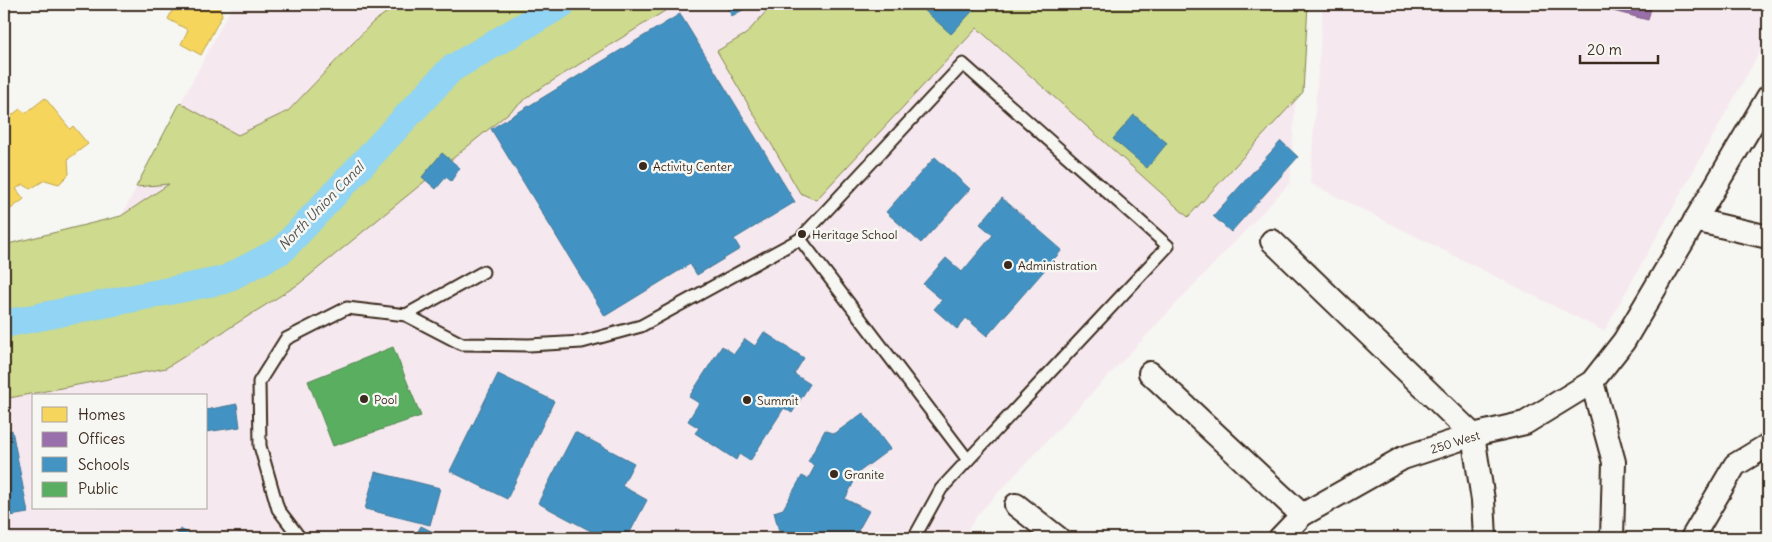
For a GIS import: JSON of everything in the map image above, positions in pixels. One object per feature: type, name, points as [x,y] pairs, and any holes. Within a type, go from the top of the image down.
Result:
[{"type":"street","name":"250 West","points":[[1280,538],[1302,515],[1403,458],[1473,435],[1525,423],[1592,382],[1624,340],[1768,96]]},
{"type":"street","points":[[1695,220],[1768,236]]},
{"type":"street","points":[[1272,241],[1473,435],[1484,500],[1485,538]]},
{"type":"street","points":[[1150,373],[1302,515]]},
{"type":"street","points":[[1592,382],[1614,462],[1612,538]]},
{"type":"street","points":[[1692,538],[1734,465],[1768,446]]},
{"type":"street","points":[[1016,505],[1058,538]]},
{"type":"lane","points":[[300,538],[278,509],[260,446],[259,382],[286,339],[347,308],[406,315],[462,344],[528,346],[582,342],[640,326],[800,239],[963,64],[1168,246],[941,489],[914,538]]},
{"type":"lane","points":[[800,239],[968,460]]},
{"type":"lane","points":[[406,315],[483,272]]},
{"type":"shaded area","points":[[233,4],[399,4],[372,22],[288,111],[121,217]]},
{"type":"shaded area","name":"Heritage School","points":[[676,4],[1301,4],[1290,183],[978,514],[963,538],[4,538],[4,399],[166,368],[299,284],[533,93]]},
{"type":"shaded area","points":[[1323,4],[1768,4],[1768,37],[1604,331],[1310,183]]},
{"type":"green space","points":[[399,4],[676,4],[533,93],[299,284],[166,368],[4,399],[4,245],[121,216],[169,184],[136,187],[180,103],[238,135],[288,111],[373,22]]},
{"type":"green space","points":[[777,4],[1308,4],[1303,92],[1188,217],[977,28],[816,200],[800,193],[717,51],[746,34],[770,7]]},
{"type":"building: Homes","points":[[176,4],[219,4],[222,15],[201,55],[181,44],[188,30],[168,19]]},
{"type":"building: Homes","points":[[45,98],[70,129],[73,126],[88,144],[68,159],[69,174],[59,184],[45,180],[30,189],[23,184],[16,189],[24,199],[4,214],[4,128],[10,123],[7,119],[20,109],[26,113]]},
{"type":"building: Offices","points":[[1586,4],[1652,4],[1648,20]]},
{"type":"building: Schools","points":[[725,4],[753,4],[732,16]]},
{"type":"building: Schools","points":[[927,4],[979,4],[951,34],[923,9]]},
{"type":"building: Schools","name":"Activity Center","points":[[680,14],[795,202],[734,239],[740,249],[697,275],[690,264],[605,316],[491,129]]},
{"type":"building: Schools","points":[[1134,115],[1167,143],[1147,168],[1113,139]]},
{"type":"building: Schools","points":[[1281,141],[1298,157],[1231,232],[1213,216]]},
{"type":"building: Schools","points":[[442,153],[460,168],[451,181],[446,177],[436,189],[422,177]]},
{"type":"building: Schools","points":[[935,157],[970,189],[921,243],[886,212]]},
{"type":"building: Schools","name":"Administration","points":[[1002,198],[1062,250],[987,336],[966,318],[957,329],[934,309],[942,300],[923,284],[946,258],[962,272],[993,235],[980,224]]},
{"type":"building: Schools","name":"Summit","points":[[764,332],[804,358],[794,374],[810,384],[792,413],[784,408],[750,461],[739,454],[736,460],[695,433],[699,428],[688,421],[699,403],[689,397],[722,346],[734,354],[745,339],[755,346]]},
{"type":"building: Schools","points":[[498,374],[554,401],[507,499],[450,471]]},
{"type":"building: Schools","points":[[237,404],[240,427],[208,432],[208,410]]},
{"type":"building: Schools","name":"Granite","points":[[863,413],[890,449],[859,472],[845,499],[869,511],[854,538],[791,538],[787,534],[780,535],[774,512],[783,509],[802,476],[808,479],[815,466],[808,462],[825,430],[834,434]]},
{"type":"building: Schools","points":[[12,430],[28,513],[4,517],[4,432]]},
{"type":"building: Schools","points":[[575,432],[634,463],[622,486],[647,500],[627,538],[604,538],[538,503]]},
{"type":"building: Schools","points":[[375,472],[440,488],[430,525],[365,509]]},
{"type":"building: Schools","points":[[421,526],[445,538],[414,538]]},
{"type":"building: Schools","points":[[180,529],[198,538],[175,538]]},
{"type":"building: Public","name":"Pool","points":[[393,347],[421,416],[333,446],[308,381]]},
{"type":"waterway","name":"North Union Canal","points":[[4,324],[224,280],[282,250],[451,69],[562,4]]},
{"type":"place","name":"Activity Center","points":[[643,166]]},
{"type":"place","name":"Heritage School","points":[[802,234]]},
{"type":"place","name":"Administration","points":[[1008,265]]},
{"type":"place","name":"Pool","points":[[364,399]]},
{"type":"place","name":"Summit","points":[[747,400]]},
{"type":"place","name":"Granite","points":[[834,474]]}]
